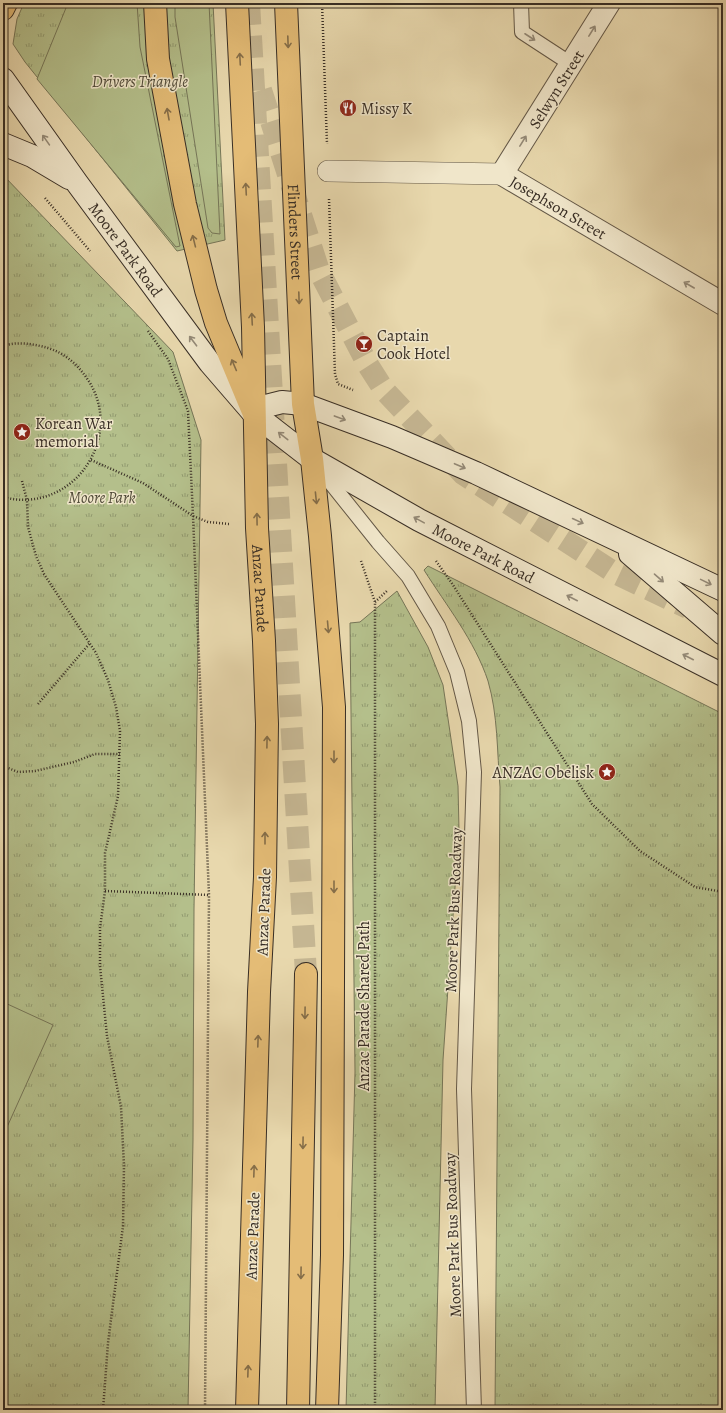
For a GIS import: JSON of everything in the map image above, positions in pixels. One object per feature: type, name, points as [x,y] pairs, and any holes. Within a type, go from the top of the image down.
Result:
[{"type":"main road","points":[[3,9],[6,3]]},
{"type":"main road","points":[[155,3],[158,59],[185,204],[206,290],[216,323],[254,414]]},
{"type":"main road","points":[[237,3],[253,327],[254,414]]},
{"type":"main road","name":"Flinders Street","points":[[286,3],[303,404],[312,459]]},
{"type":"main road","name":"Selwyn Street","points":[[502,174],[609,3]]},
{"type":"main road","name":"Moore Park Road","points":[[3,79],[77,183],[210,363],[254,414],[312,459],[418,520],[723,675]]},
{"type":"main road","points":[[3,144],[32,156],[77,183]]},
{"type":"main road","name":"Josephson Street","points":[[502,174],[723,304]]},
{"type":"main road","points":[[254,414],[266,406],[282,402],[303,404],[392,437],[476,473],[608,534],[723,590]]},
{"type":"main road","name":"Anzac Parade","points":[[247,1410],[265,877],[267,724],[264,641],[257,528],[254,414]]},
{"type":"main road","points":[[312,459],[334,707],[332,1255],[327,1410]]},
{"type":"main road","points":[[608,534],[723,634]]},
{"type":"main road","points":[[298,1410],[306,974]]},
{"type":"street","name":"Josephson Street","points":[[328,171],[502,174]]},
{"type":"lane","points":[[521,3],[522,32],[572,64]]},
{"type":"lane","name":"Moore Park Bus Roadway","points":[[312,459],[412,583],[438,626],[454,666],[469,721],[474,772],[464,1089],[474,1410]]},
{"type":"path","points":[[43,196],[94,256]]},
{"type":"path","points":[[3,322],[4,346],[32,344],[57,351],[78,366],[93,386],[101,411],[100,436],[91,460],[75,481],[52,494],[27,500],[3,497]]},
{"type":"path","points":[[146,326],[168,359],[188,411],[209,895],[205,1410]]},
{"type":"path","points":[[91,460],[143,483],[193,516],[208,522]]},
{"type":"path","points":[[22,481],[27,500],[28,527],[44,574],[90,643],[108,680],[116,708],[120,731],[118,796],[105,853],[104,891],[100,928],[100,966],[107,1036],[121,1107],[124,1166],[123,1226],[108,1343],[103,1410]]},
{"type":"path","points":[[432,556],[453,585],[592,804],[640,851],[695,887],[723,892]]},
{"type":"path","name":"Anzac Parade Shared Path","points":[[360,560],[375,602],[375,1410]]},
{"type":"path","points":[[375,602],[388,590]]},
{"type":"path","points":[[38,704],[90,643]]},
{"type":"path","points":[[3,766],[18,772],[35,771],[74,762],[95,754],[120,754]]},
{"type":"path","points":[[104,891],[209,895]]},
{"type":"green space","name":"Drivers Triangle","points":[[24,3],[213,3],[225,240],[177,251],[25,62],[13,44],[17,19]]},
{"type":"green space","points":[[68,3],[137,3],[140,47],[180,246],[176,247],[37,79]]},
{"type":"green space","points":[[175,3],[209,3],[220,234],[212,233],[208,228],[175,17]]},
{"type":"green space","name":"Moore Park","points":[[3,175],[173,352],[201,440],[194,909],[193,1140],[188,1410],[3,1410]]},
{"type":"green space","points":[[428,566],[723,714],[723,1410],[495,1410],[500,787],[497,734],[494,707],[488,681],[482,666],[468,638],[424,570]]},
{"type":"green space","points":[[397,591],[428,647],[443,685],[458,786],[459,830],[443,1060],[435,1410],[346,1410],[355,1072],[350,623],[360,622]]},
{"type":"green space","points":[[3,1002],[53,1025],[3,1136]]},
{"type":"tunnel","points":[[249,3],[306,974]]},
{"type":"tunnel","points":[[261,90],[319,271],[368,365],[384,390],[463,474],[615,573],[688,608]]},
{"type":"place","name":"Missy K","points":[[348,108]]},
{"type":"place","name":"Captain Cook Hotel","points":[[364,344]]},
{"type":"place","name":"Korean War memorial","points":[[22,432]]},
{"type":"place","name":"ANZAC Obelisk","points":[[607,772]]}]
